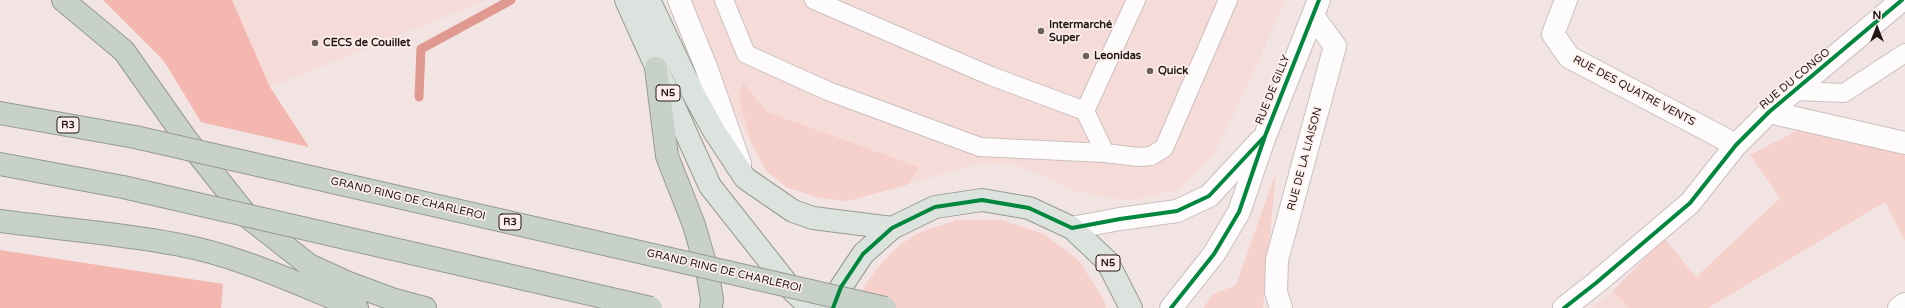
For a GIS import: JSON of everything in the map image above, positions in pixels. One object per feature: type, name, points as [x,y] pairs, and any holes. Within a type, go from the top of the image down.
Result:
[{"type":"highway","points":[[63,0],[124,51],[186,139],[248,217],[309,265],[346,282],[392,299],[425,308]]},
{"type":"highway","points":[[656,68],[667,156],[694,225],[708,270],[712,299],[711,308]]},
{"type":"highway","name":"GRAND RING DE CHARLEROI","points":[[0,113],[135,137],[885,308]]},
{"type":"highway","points":[[0,164],[123,188],[651,308]]},
{"type":"highway","points":[[0,221],[175,244],[220,255],[358,308]]},
{"type":"main road","name":"N5","points":[[626,0],[710,186],[793,291],[811,308]]},
{"type":"main road","name":"N5","points":[[649,0],[693,93],[714,131],[745,178],[793,210],[813,218],[892,228]]},
{"type":"main road","name":"N5","points":[[833,308],[841,287],[863,254],[892,228],[935,207],[982,200],[1030,208],[1072,228],[1107,261],[1130,303],[1131,308]]},
{"type":"street","points":[[679,0],[706,67],[745,178]]},
{"type":"street","name":"RUE DES QUATRE VENTS","points":[[1566,0],[1553,34],[1569,57],[1736,145]]},
{"type":"street","name":"RUE DU CONGO","points":[[1564,308],[1596,283],[1690,202],[1736,145],[1769,112],[1902,0]]},
{"type":"street","name":"RUE DE GILLY","points":[[1171,308],[1214,254],[1239,212],[1265,136],[1316,8]]},
{"type":"street","name":"RUE DE LA LIAISON","points":[[1281,308],[1276,292],[1277,260],[1335,46],[1316,8]]},
{"type":"street","points":[[1769,112],[1905,143]]},
{"type":"street","points":[[1072,228],[1120,219],[1177,211],[1209,196],[1265,136]]},
{"type":"street","points":[[1899,308],[1905,304]]},
{"type":"lane","points":[[724,0],[746,54],[828,91],[980,147],[1105,153],[1138,157],[1151,156],[1164,148],[1228,0]]},
{"type":"lane","points":[[814,0],[991,76],[1085,111],[1105,153]]},
{"type":"lane","points":[[1085,111],[1136,0]]},
{"type":"lane","name":"RUE DU CONGO","points":[[1794,91],[1844,93],[1905,53]]},
{"type":"shaded area","points":[[103,0],[232,0],[270,87],[309,147],[201,122],[164,61]]},
{"type":"shaded area","name":"CECS de Couillet","points":[[232,0],[487,0],[270,87]]},
{"type":"shaded area","points":[[675,0],[1286,0],[1236,110],[1214,154],[1180,189],[1140,199],[1116,199],[1078,192],[1012,163],[979,164],[847,201],[820,198],[786,187],[766,171]]},
{"type":"shaded area","points":[[743,83],[767,112],[919,167],[907,185],[847,201],[820,198],[786,187],[766,171],[750,140],[739,96]]},
{"type":"shaded area","points":[[1800,129],[1905,151],[1905,241],[1885,202],[1708,308],[1629,308],[1613,291],[1664,238],[1696,277],[1780,198],[1750,155]]},
{"type":"shaded area","points":[[1276,172],[1263,308],[1203,308],[1213,294],[1236,285]]},
{"type":"shaded area","points":[[957,220],[1001,220],[1044,234],[1079,261],[1103,298],[1106,308],[855,308],[864,287],[871,276],[898,247],[917,234]]},
{"type":"shaded area","points":[[0,250],[223,284],[221,308],[0,308]]},
{"type":"shaded area","points":[[1613,291],[1629,308],[1592,308]]},
{"type":"waterway","points":[[419,97],[421,49],[511,0]]},
{"type":"cycle path","points":[[1171,308],[1214,254],[1239,212],[1265,136],[1319,0]]},
{"type":"cycle path","points":[[1564,308],[1596,283],[1690,203],[1736,145],[1769,112],[1902,0]]},
{"type":"cycle path","points":[[833,308],[841,287],[863,254],[892,228],[935,207],[982,200],[1029,208],[1072,228],[1120,219],[1177,211],[1209,196],[1265,136]]},
{"type":"place","name":"Intermarché Super","points":[[1041,31]]},
{"type":"place","name":"CECS de Couillet","points":[[315,43]]},
{"type":"place","name":"Leonidas","points":[[1086,56]]},
{"type":"place","name":"Quick","points":[[1150,71]]}]
